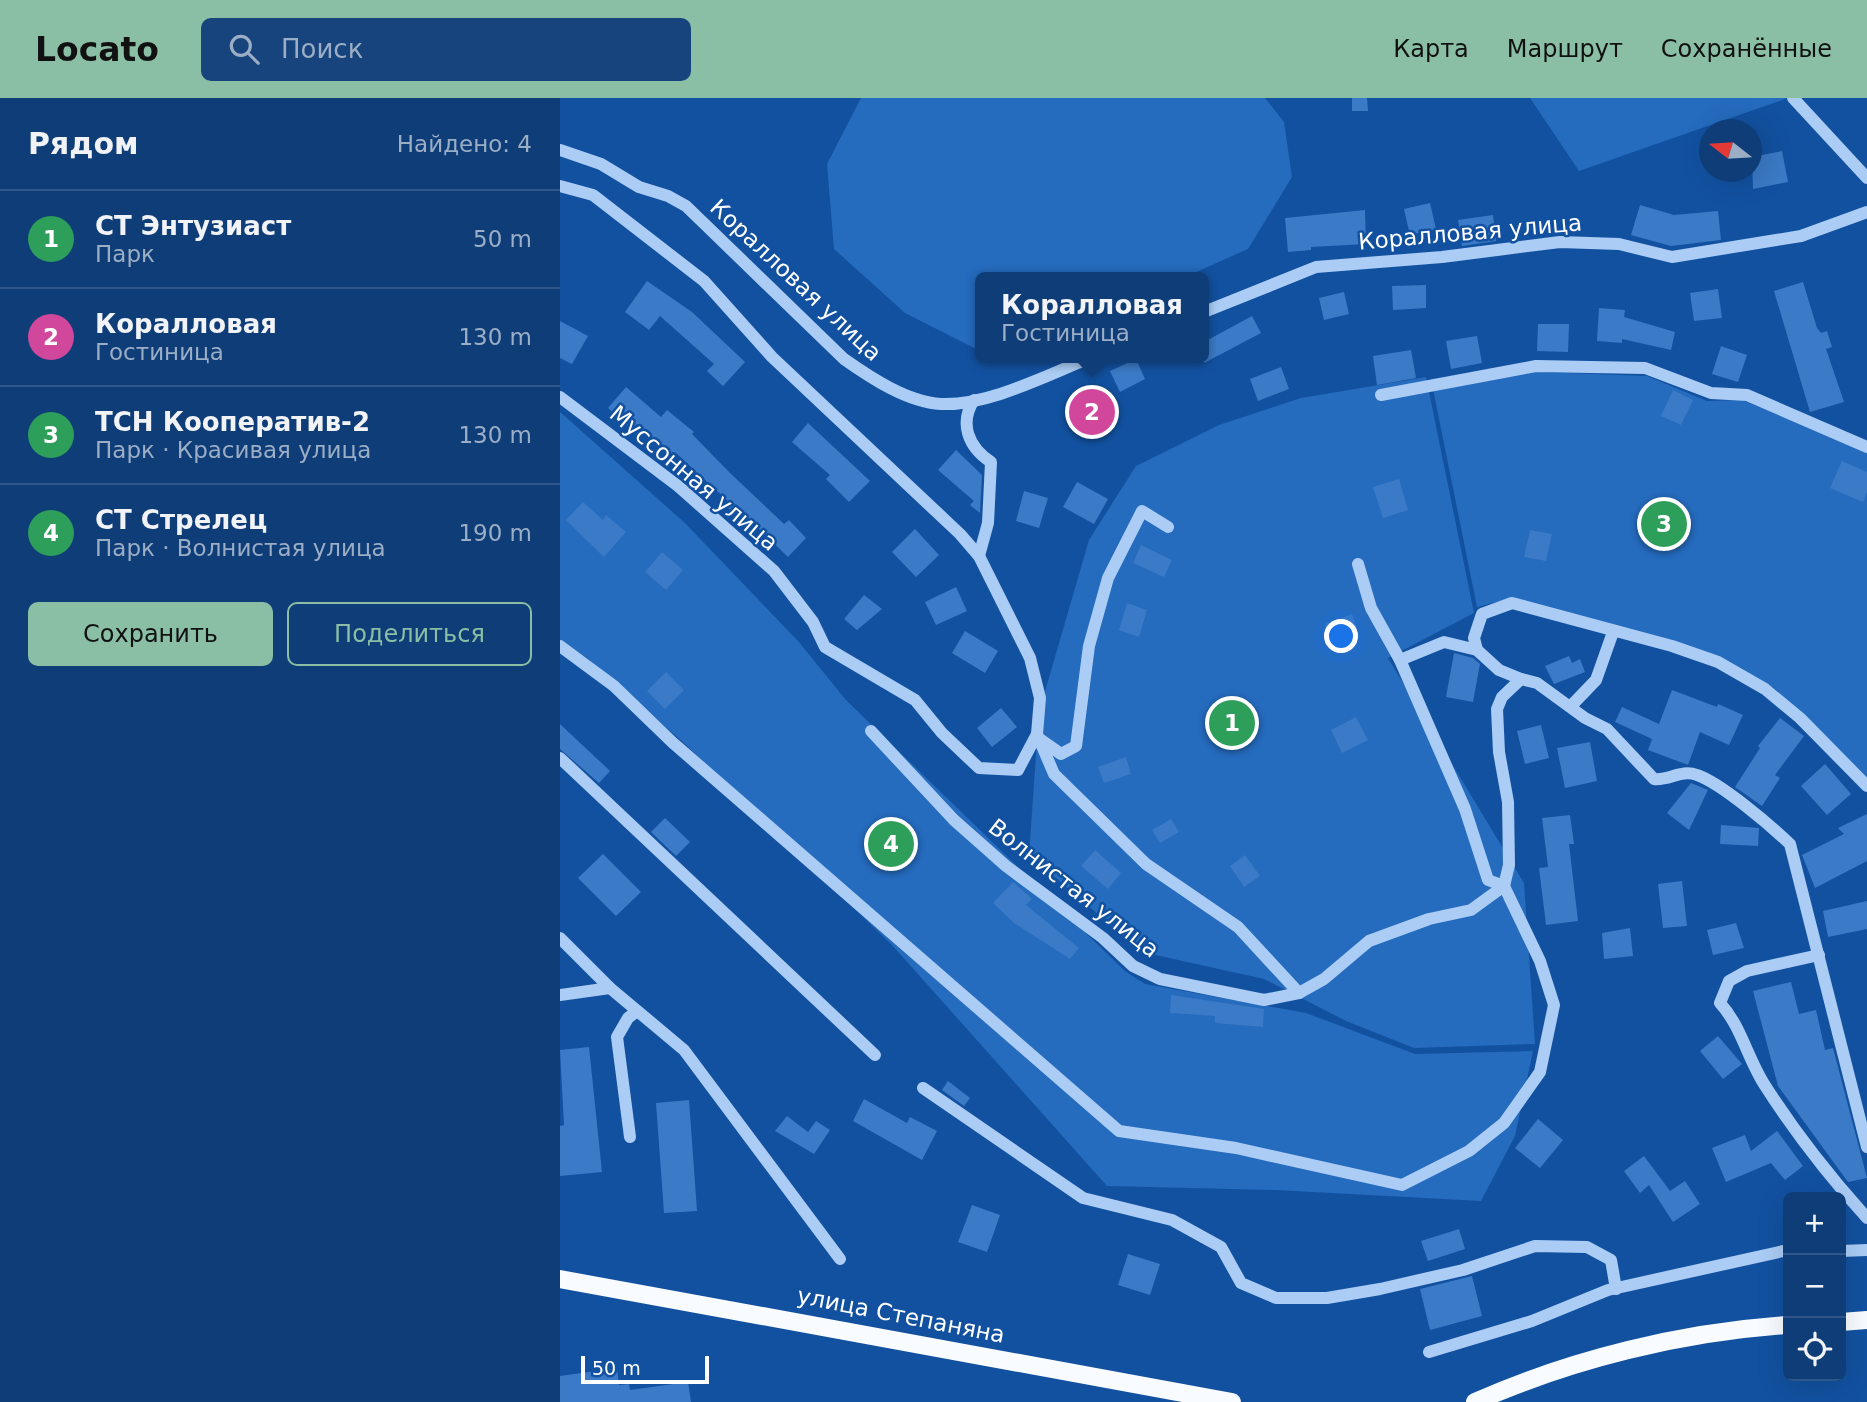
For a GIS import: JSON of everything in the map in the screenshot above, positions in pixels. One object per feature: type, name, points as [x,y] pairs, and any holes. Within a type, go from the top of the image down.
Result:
[{"type":"main road","name":"улица Степаняна","points":[[560,1279],[1232,1402]]},
{"type":"main road","points":[[1846,1322],[1867,1320]]},
{"type":"main road","points":[[1475,1402],[1538,1376],[1596,1359],[1719,1334],[1783,1326]]},
{"type":"street","points":[[1793,98],[1867,178]]},
{"type":"street","name":"Коралловая улица","points":[[560,150],[601,164],[639,187],[668,196],[686,206],[844,359],[872,379],[911,396],[940,404],[974,400],[1020,386],[1078,363]]},
{"type":"street","points":[[560,186],[593,195],[612,213],[704,281],[772,356],[950,524],[979,556],[1030,658],[1040,698],[1039,737],[1054,774],[1146,864],[1238,927],[1300,993]]},
{"type":"street","name":"Коралловая улица","points":[[1209,310],[1316,267],[1441,257],[1560,242],[1619,244],[1672,257],[1801,236],[1867,212]]},
{"type":"street","points":[[1381,395],[1536,366],[1645,368],[1711,393],[1747,395],[1867,447]]},
{"type":"street","name":"Муссонная улица","points":[[560,397],[678,486],[774,571],[813,622],[825,647],[915,700],[942,733],[979,768],[1018,770],[1039,737]]},
{"type":"street","points":[[974,400],[966,413],[966,426],[972,441],[992,462],[988,523],[979,556]]},
{"type":"street","points":[[1039,737],[1061,754],[1076,746],[1089,646],[1108,578],[1142,511],[1168,527]]},
{"type":"street","points":[[1358,564],[1371,608],[1400,660],[1465,809],[1488,880],[1504,886]]},
{"type":"street","points":[[1477,650],[1474,638],[1482,614],[1512,603],[1672,646],[1718,663],[1765,689],[1800,718],[1867,786]]},
{"type":"street","points":[[1571,706],[1596,680],[1613,632]]},
{"type":"street","points":[[1400,660],[1444,642],[1477,650],[1499,670],[1537,683],[1585,718],[1606,729],[1654,779],[1664,780],[1676,773],[1697,775],[1767,822],[1790,844],[1867,1147]]},
{"type":"street","points":[[560,646],[614,686],[672,742],[1119,1131],[1236,1148],[1402,1185],[1469,1151],[1504,1123],[1541,1072],[1554,1005],[1540,961],[1504,886],[1509,865],[1508,802],[1499,752],[1497,709],[1502,697],[1521,679]]},
{"type":"street","name":"Волнистая улица","points":[[871,731],[975,838],[1006,866],[1103,938],[1133,966],[1160,979],[1264,1000],[1300,993],[1324,979],[1370,941],[1429,919],[1471,910],[1504,886]]},
{"type":"street","points":[[560,758],[875,1055]]},
{"type":"street","points":[[560,939],[610,989],[684,1050],[840,1259]]},
{"type":"street","points":[[1819,955],[1747,971],[1729,981],[1720,1003],[1730,1014],[1763,1082],[1836,1183],[1867,1218]]},
{"type":"street","points":[[560,995],[610,989]]},
{"type":"street","points":[[629,1138],[617,1037],[628,1018],[637,1011]]},
{"type":"street","points":[[923,1088],[1083,1198],[1172,1220],[1221,1247],[1241,1283],[1276,1298],[1327,1298],[1380,1289],[1463,1270],[1535,1246],[1587,1247],[1611,1260],[1616,1289]]},
{"type":"street","points":[[1846,1251],[1867,1250]]},
{"type":"street","points":[[1429,1352],[1521,1324],[1616,1289],[1783,1251]]},
{"type":"shaded area","points":[[861,98],[1265,98],[1284,122],[1292,177],[1248,249],[1196,272],[975,272],[975,348],[905,313],[834,249],[827,164]]},
{"type":"shaded area","points":[[1530,98],[1788,98],[1728,119],[1699,119],[1699,129],[1579,171]]},
{"type":"shaded area","points":[[1541,372],[1647,376],[1707,401],[1742,400],[1867,450],[1867,779],[1774,688],[1725,659],[1671,640],[1512,598],[1477,607],[1431,379]]},
{"type":"shaded area","points":[[1426,377],[1474,613],[1388,658],[1524,883],[1535,1044],[1414,1048],[1346,1021],[1264,979],[1142,952],[1029,855],[1039,712],[1089,540],[1136,466],[1219,425],[1301,398]]},
{"type":"shaded area","points":[[560,412],[685,523],[798,641],[846,700],[1125,971],[1145,984],[1306,1013],[1415,1054],[1533,1051],[1515,1136],[1481,1201],[1275,1190],[1107,1186],[892,945],[684,743],[587,658],[560,640]]},
{"type":"building","points":[[1352,98],[1367,98],[1368,111],[1352,111]]},
{"type":"building","points":[[1782,151],[1788,182],[1753,189],[1753,182],[1762,182],[1762,155]]},
{"type":"building","points":[[1430,203],[1436,229],[1410,235],[1404,209]]},
{"type":"building","points":[[1640,205],[1674,215],[1718,211],[1721,240],[1671,246],[1631,235]]},
{"type":"building","points":[[1365,210],[1366,244],[1311,247],[1311,250],[1288,252],[1285,218]]},
{"type":"building","points":[[1493,215],[1496,241],[1462,246],[1458,220]]},
{"type":"building","points":[[647,281],[692,312],[745,362],[723,386],[707,371],[714,364],[660,316],[649,330],[625,312]]},
{"type":"building","points":[[1803,282],[1817,328],[1821,333],[1827,331],[1832,347],[1826,349],[1844,402],[1810,412],[1774,291]]},
{"type":"building","points":[[1426,285],[1426,308],[1393,310],[1392,286]]},
{"type":"building","points":[[1718,289],[1722,318],[1694,321],[1690,293]]},
{"type":"building","points":[[1344,292],[1349,314],[1324,320],[1319,298]]},
{"type":"building","points":[[1599,308],[1625,310],[1624,317],[1675,332],[1671,350],[1622,339],[1622,343],[1597,341]]},
{"type":"building","points":[[1252,316],[1261,333],[1209,360],[1209,339]]},
{"type":"building","points":[[560,321],[588,336],[572,364],[560,358]]},
{"type":"building","points":[[1538,324],[1569,324],[1568,352],[1537,351]]},
{"type":"building","points":[[1477,336],[1482,363],[1451,369],[1446,341]]},
{"type":"building","points":[[1721,346],[1747,355],[1738,382],[1712,374]]},
{"type":"building","points":[[1411,350],[1416,378],[1377,385],[1373,356]]},
{"type":"building","points":[[1127,363],[1138,363],[1145,379],[1120,392],[1110,371]]},
{"type":"building","points":[[1281,367],[1289,389],[1258,401],[1250,379]]},
{"type":"building","points":[[626,387],[661,417],[667,410],[694,432],[692,434],[730,473],[784,524],[789,520],[806,538],[788,557],[754,524],[750,528],[727,507],[730,503],[676,453],[674,455],[637,424],[632,429],[608,408]]},
{"type":"building","points":[[1673,390],[1693,400],[1681,425],[1661,416]]},
{"type":"building","points":[[1104,392],[1113,420],[1079,431],[1070,404]]},
{"type":"building","points":[[808,423],[870,481],[849,502],[826,479],[830,475],[792,442]]},
{"type":"building","points":[[956,450],[982,475],[980,513],[970,505],[974,501],[938,470]]},
{"type":"building","points":[[1842,461],[1867,472],[1867,492],[1863,502],[1830,488]]},
{"type":"building","points":[[1399,479],[1408,510],[1383,518],[1373,487]]},
{"type":"building","points":[[1077,482],[1108,499],[1094,524],[1063,507]]},
{"type":"building","points":[[1024,491],[1048,498],[1039,528],[1016,521]]},
{"type":"building","points":[[583,502],[603,520],[606,515],[626,532],[604,557],[566,520]]},
{"type":"building","points":[[915,529],[939,555],[916,577],[892,552]]},
{"type":"building","points":[[1530,530],[1552,534],[1546,561],[1524,557]]},
{"type":"building","points":[[1141,545],[1172,560],[1164,577],[1133,563]]},
{"type":"building","points":[[662,552],[683,570],[666,590],[645,572]]},
{"type":"building","points":[[956,587],[967,611],[936,625],[925,602]]},
{"type":"building","points":[[864,595],[882,609],[857,630],[844,619]]},
{"type":"building","points":[[1127,603],[1147,610],[1139,637],[1119,630]]},
{"type":"building","points":[[1352,614],[1357,629],[1330,639],[1325,624]]},
{"type":"building","points":[[965,631],[998,651],[985,673],[952,653]]},
{"type":"building","points":[[1454,653],[1473,658],[1480,664],[1473,702],[1446,697]]},
{"type":"building","points":[[1569,656],[1572,663],[1580,659],[1585,672],[1554,684],[1545,666]]},
{"type":"building","points":[[666,672],[684,690],[665,709],[647,691]]},
{"type":"building","points":[[1672,690],[1743,715],[1729,745],[1700,732],[1688,765],[1648,750],[1652,739],[1615,722],[1622,707],[1659,724]]},
{"type":"building","points":[[1001,708],[1017,727],[992,747],[977,728]]},
{"type":"building","points":[[1356,717],[1368,740],[1342,753],[1331,730]]},
{"type":"building","points":[[1780,718],[1804,736],[1775,775],[1780,778],[1762,806],[1735,787],[1760,748],[1758,746]]},
{"type":"building","points":[[560,724],[610,771],[599,783],[560,749]]},
{"type":"building","points":[[1541,725],[1549,758],[1525,764],[1517,731]]},
{"type":"building","points":[[1590,742],[1597,781],[1565,788],[1557,748]]},
{"type":"building","points":[[1126,757],[1131,774],[1104,783],[1098,767]]},
{"type":"building","points":[[1825,764],[1851,794],[1827,815],[1801,786]]},
{"type":"building","points":[[1691,783],[1708,790],[1689,830],[1667,813]]},
{"type":"building","points":[[1867,814],[1867,861],[1815,888],[1802,855],[1844,834],[1838,828]]},
{"type":"building","points":[[1570,815],[1574,844],[1569,844],[1578,921],[1546,925],[1539,868],[1548,867],[1542,818]]},
{"type":"building","points":[[665,818],[690,842],[676,856],[651,832]]},
{"type":"building","points":[[1171,819],[1179,832],[1160,843],[1152,830]]},
{"type":"building","points":[[1721,825],[1759,828],[1758,846],[1720,844]]},
{"type":"building","points":[[1095,850],[1121,873],[1108,889],[1081,866]]},
{"type":"building","points":[[603,854],[641,892],[616,916],[578,878]]},
{"type":"building","points":[[1245,855],[1260,876],[1244,887],[1230,866]]},
{"type":"building","points":[[1682,881],[1687,926],[1663,928],[1658,884]]},
{"type":"building","points":[[1013,882],[1032,899],[1026,905],[1079,948],[1070,959],[1014,923],[993,903]]},
{"type":"building","points":[[1867,901],[1867,929],[1828,937],[1823,911]]},
{"type":"building","points":[[1736,923],[1744,948],[1713,955],[1707,930]]},
{"type":"building","points":[[1630,928],[1633,956],[1604,959],[1602,933]]},
{"type":"building","points":[[1791,982],[1799,1014],[1816,1010],[1825,1050],[1833,1048],[1867,1178],[1848,1182],[1778,1086],[1753,991]]},
{"type":"building","points":[[1171,995],[1264,1009],[1263,1027],[1215,1023],[1215,1016],[1170,1013]]},
{"type":"building","points":[[1718,1036],[1742,1064],[1723,1079],[1700,1051]]},
{"type":"building","points":[[589,1047],[602,1172],[560,1176],[560,1126],[564,1125],[560,1050]]},
{"type":"building","points":[[948,1081],[970,1098],[964,1106],[942,1090]]},
{"type":"building","points":[[864,1099],[907,1123],[910,1117],[937,1131],[922,1160],[853,1121]]},
{"type":"building","points":[[689,1100],[697,1211],[664,1213],[656,1103]]},
{"type":"building","points":[[787,1116],[808,1132],[816,1121],[830,1130],[814,1154],[775,1131]]},
{"type":"building","points":[[1538,1119],[1563,1140],[1540,1168],[1515,1148]]},
{"type":"building","points":[[1777,1131],[1803,1166],[1785,1180],[1771,1163],[1726,1182],[1712,1148],[1745,1135],[1751,1151]]},
{"type":"building","points":[[1644,1156],[1670,1191],[1685,1181],[1700,1204],[1673,1222],[1649,1185],[1640,1193],[1624,1171]]},
{"type":"building","points":[[972,1205],[1000,1215],[987,1252],[958,1242]]},
{"type":"building","points":[[1459,1229],[1465,1249],[1428,1261],[1421,1241]]},
{"type":"building","points":[[1128,1254],[1160,1264],[1150,1295],[1118,1285]]},
{"type":"building","points":[[1472,1276],[1482,1316],[1430,1330],[1420,1289]]},
{"type":"building","points":[[617,1368],[619,1385],[629,1384],[630,1390],[688,1382],[691,1402],[560,1402],[560,1376]]},
{"type":"place","name":"Коралловая","points":[[1092,412]]},
{"type":"place","name":"ТСН Кооператив-2","points":[[1664,524]]},
{"type":"place","name":"СТ Энтузиаст","points":[[1232,723]]},
{"type":"place","name":"СТ Стрелец","points":[[891,844]]}]
